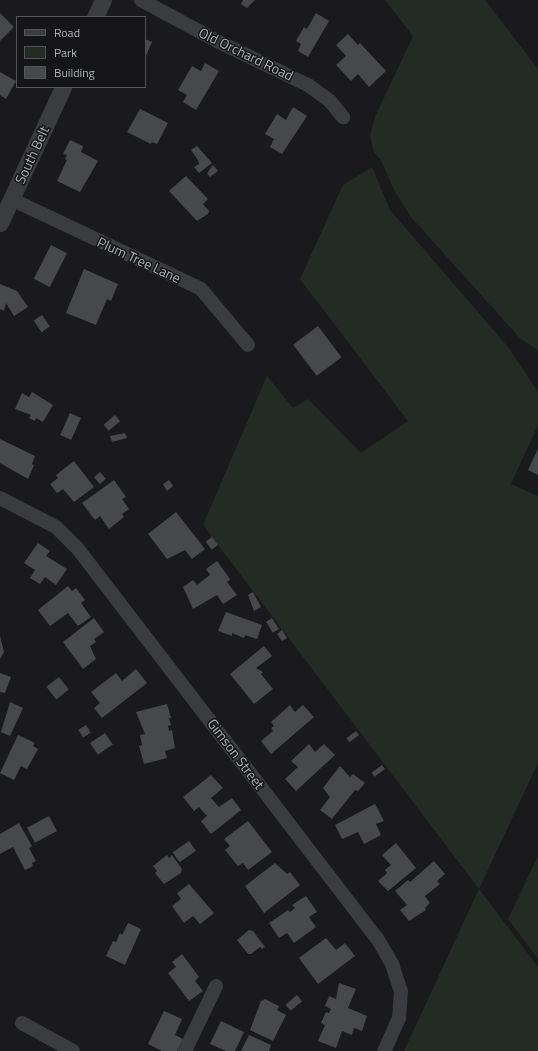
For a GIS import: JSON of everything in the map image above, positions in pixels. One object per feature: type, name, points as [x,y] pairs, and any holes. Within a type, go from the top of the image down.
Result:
[{"type":"street","points":[[95,16],[103,0]]},
{"type":"street","name":"Old Orchard Road","points":[[141,0],[217,41],[308,84],[330,102],[343,117]]},
{"type":"street","name":"South Belt","points":[[0,223],[63,88]]},
{"type":"street","name":"Plum Tree Lane","points":[[11,199],[201,289],[248,344]]},
{"type":"street","name":"Gimson Street","points":[[0,498],[56,527],[78,549],[377,938],[392,964],[401,991],[399,1018],[384,1051]]},
{"type":"street","points":[[185,1051],[216,986]]},
{"type":"street","points":[[22,1023],[73,1051]]},
{"type":"green space","points":[[385,0],[485,0],[538,69],[538,350],[520,338],[411,217],[394,190],[381,160],[374,152],[370,135],[375,117],[413,36]]},
{"type":"green space","points":[[372,167],[390,210],[508,347],[538,392],[538,425],[511,484],[538,496],[538,763],[479,889],[203,525],[267,376],[293,408],[308,399],[361,453],[408,421],[300,279],[343,185]]},
{"type":"green space","points":[[538,856],[538,959],[508,919]]},
{"type":"green space","points":[[479,889],[538,967],[538,1051],[404,1051]]},
{"type":"building","points":[[243,0],[255,0],[247,8],[241,4]]},
{"type":"building","points":[[0,13],[14,27],[0,41]]},
{"type":"building","points":[[316,13],[329,21],[308,57],[298,51],[301,44],[296,41],[304,27],[307,29]]},
{"type":"building","points":[[348,34],[358,45],[360,43],[386,71],[369,87],[358,74],[351,81],[336,65],[346,56],[336,45]]},
{"type":"building","points":[[146,39],[152,42],[146,56]]},
{"type":"building","points":[[205,63],[219,71],[196,110],[183,102],[187,95],[178,90],[192,66],[201,71]]},
{"type":"building","points":[[0,72],[16,81],[6,99],[0,95]]},
{"type":"building","points":[[293,107],[307,116],[282,154],[270,147],[274,139],[265,134],[277,114],[286,120]]},
{"type":"building","points":[[140,109],[168,123],[157,144],[152,142],[151,144],[127,132]]},
{"type":"building","points":[[70,140],[83,146],[81,152],[98,161],[80,192],[57,181],[67,160],[65,159],[67,155],[63,154]]},
{"type":"building","points":[[197,146],[212,163],[199,173],[194,167],[199,164],[198,160],[191,150]]},
{"type":"building","points":[[213,165],[218,171],[210,177],[207,173]]},
{"type":"building","points":[[186,176],[208,199],[203,204],[209,211],[208,214],[197,221],[169,191]]},
{"type":"building","points":[[51,245],[67,253],[50,287],[34,279]]},
{"type":"building","points":[[84,269],[118,284],[111,301],[107,299],[96,325],[66,313]]},
{"type":"building","points":[[0,284],[17,291],[28,307],[14,316],[6,303],[4,311],[0,309]]},
{"type":"building","points":[[42,315],[50,327],[42,332],[34,321]]},
{"type":"building","points":[[318,326],[341,357],[317,376],[293,345]]},
{"type":"building","points":[[32,392],[53,405],[43,422],[36,418],[35,421],[29,418],[31,415],[15,409],[22,393],[29,397]]},
{"type":"building","points":[[70,413],[81,418],[71,440],[60,435]]},
{"type":"building","points":[[115,415],[120,421],[109,431],[104,425]]},
{"type":"building","points":[[125,433],[127,438],[112,442],[110,436]]},
{"type":"building","points":[[0,439],[35,456],[32,464],[34,465],[28,479],[0,463]]},
{"type":"building","points":[[538,449],[538,475],[528,470]]},
{"type":"building","points":[[74,461],[94,487],[74,502],[63,489],[57,493],[50,484],[58,478],[56,475]]},
{"type":"building","points":[[100,472],[106,479],[100,484],[94,477]]},
{"type":"building","points":[[114,480],[126,497],[122,499],[129,509],[122,514],[124,517],[109,529],[100,516],[95,520],[82,503]]},
{"type":"building","points":[[169,480],[173,486],[167,491],[163,484]]},
{"type":"building","points":[[176,512],[205,549],[192,559],[185,550],[167,559],[148,534]]},
{"type":"building","points":[[212,537],[218,545],[212,550],[206,542]]},
{"type":"building","points":[[38,543],[50,551],[46,556],[67,569],[56,585],[45,577],[40,584],[30,578],[35,570],[24,563]]},
{"type":"building","points":[[217,561],[230,579],[227,582],[237,595],[223,604],[217,595],[193,609],[183,587],[193,580],[197,585],[210,575],[206,569]]},
{"type":"building","points":[[68,586],[72,591],[76,588],[85,600],[81,603],[91,617],[78,626],[68,613],[50,626],[38,610]]},
{"type":"building","points":[[253,592],[261,607],[254,611],[248,595]]},
{"type":"building","points":[[226,612],[262,625],[257,639],[245,635],[244,638],[232,633],[232,636],[218,631]]},
{"type":"building","points":[[94,618],[104,632],[94,639],[96,642],[90,646],[96,659],[83,669],[63,642]]},
{"type":"building","points":[[272,618],[279,629],[273,633],[266,622]]},
{"type":"building","points":[[282,630],[287,638],[282,641],[277,634]]},
{"type":"building","points":[[0,636],[4,652],[0,659]]},
{"type":"building","points":[[264,646],[272,656],[256,668],[263,672],[261,674],[273,689],[254,704],[230,674]]},
{"type":"building","points":[[136,669],[147,683],[102,718],[94,708],[100,703],[91,692],[116,673],[122,681]]},
{"type":"building","points":[[0,673],[11,677],[5,693],[0,692]]},
{"type":"building","points":[[59,677],[69,690],[56,699],[46,687]]},
{"type":"building","points":[[10,702],[23,708],[10,736],[1,732]]},
{"type":"building","points":[[167,704],[171,718],[169,718],[171,725],[168,726],[169,731],[172,730],[175,748],[165,751],[167,758],[144,764],[139,746],[142,745],[140,735],[145,734],[136,712]]},
{"type":"building","points":[[290,705],[295,712],[303,705],[314,717],[271,754],[261,741],[273,731],[271,728],[274,726],[271,722]]},
{"type":"building","points":[[86,725],[91,733],[83,737],[78,730]]},
{"type":"building","points":[[356,731],[359,735],[349,742],[346,738]]},
{"type":"building","points":[[105,733],[113,745],[98,755],[90,743]]},
{"type":"building","points":[[18,735],[35,743],[33,746],[38,749],[27,769],[21,766],[14,780],[0,773]]},
{"type":"building","points":[[309,744],[315,752],[324,744],[335,755],[296,791],[285,779],[298,767],[291,761]]},
{"type":"building","points":[[382,765],[385,769],[375,777],[372,773]]},
{"type":"building","points":[[340,766],[350,777],[353,774],[365,783],[358,791],[355,790],[332,819],[320,810],[330,797],[323,788]]},
{"type":"building","points":[[211,775],[223,788],[211,798],[219,807],[232,798],[241,810],[211,834],[201,821],[207,816],[199,807],[194,811],[183,797]]},
{"type":"building","points":[[375,804],[384,821],[376,824],[381,835],[364,844],[358,832],[342,839],[335,825]]},
{"type":"building","points":[[49,816],[57,831],[35,843],[27,828]]},
{"type":"building","points":[[248,821],[272,852],[248,870],[243,863],[238,866],[225,850],[230,846],[224,839]]},
{"type":"building","points":[[19,823],[32,846],[29,848],[36,861],[32,863],[33,866],[25,870],[13,847],[0,854],[0,834]]},
{"type":"building","points":[[189,841],[196,851],[179,862],[173,852]]},
{"type":"building","points":[[396,843],[416,868],[388,891],[378,881],[387,873],[385,870],[391,865],[382,855]]},
{"type":"building","points":[[167,855],[169,858],[172,855],[182,869],[181,873],[164,884],[155,873],[157,871],[153,866]]},
{"type":"building","points":[[434,861],[445,874],[437,881],[440,884],[425,896],[430,903],[425,908],[426,910],[409,921],[400,910],[407,905],[395,891],[408,880],[410,882]]},
{"type":"building","points":[[275,863],[287,874],[290,872],[300,885],[264,913],[245,886]]},
{"type":"building","points":[[189,884],[214,913],[200,924],[193,916],[184,923],[172,906],[181,899],[177,893]]},
{"type":"building","points":[[306,896],[317,912],[309,917],[316,927],[294,943],[287,933],[279,938],[269,923],[288,910],[290,912],[295,908],[292,905]]},
{"type":"building","points":[[128,923],[141,929],[125,965],[106,956],[113,941],[116,942],[120,933],[122,935]]},
{"type":"building","points":[[249,930],[253,931],[265,947],[262,949],[260,947],[251,954],[248,954],[237,940]]},
{"type":"building","points":[[326,938],[336,950],[345,943],[355,956],[318,984],[299,958]]},
{"type":"building","points":[[182,954],[199,977],[195,981],[203,991],[189,1001],[168,973],[176,967],[172,962]]},
{"type":"building","points":[[339,983],[356,989],[348,1008],[367,1016],[362,1031],[354,1028],[352,1035],[342,1031],[336,1048],[318,1041],[325,1025],[321,1023],[326,1012],[329,1013],[331,1009],[325,1006],[329,996],[336,999]]},
{"type":"building","points":[[297,995],[302,1001],[291,1011],[286,1005]]},
{"type":"building","points":[[265,999],[279,1006],[277,1010],[286,1015],[273,1041],[250,1030],[261,1001]]},
{"type":"building","points":[[164,1011],[182,1019],[175,1035],[183,1039],[177,1051],[162,1051],[148,1044]]},
{"type":"building","points":[[221,1021],[244,1032],[235,1051],[226,1051],[210,1044]]},
{"type":"building","points":[[249,1035],[271,1045],[269,1051],[241,1051]]}]
